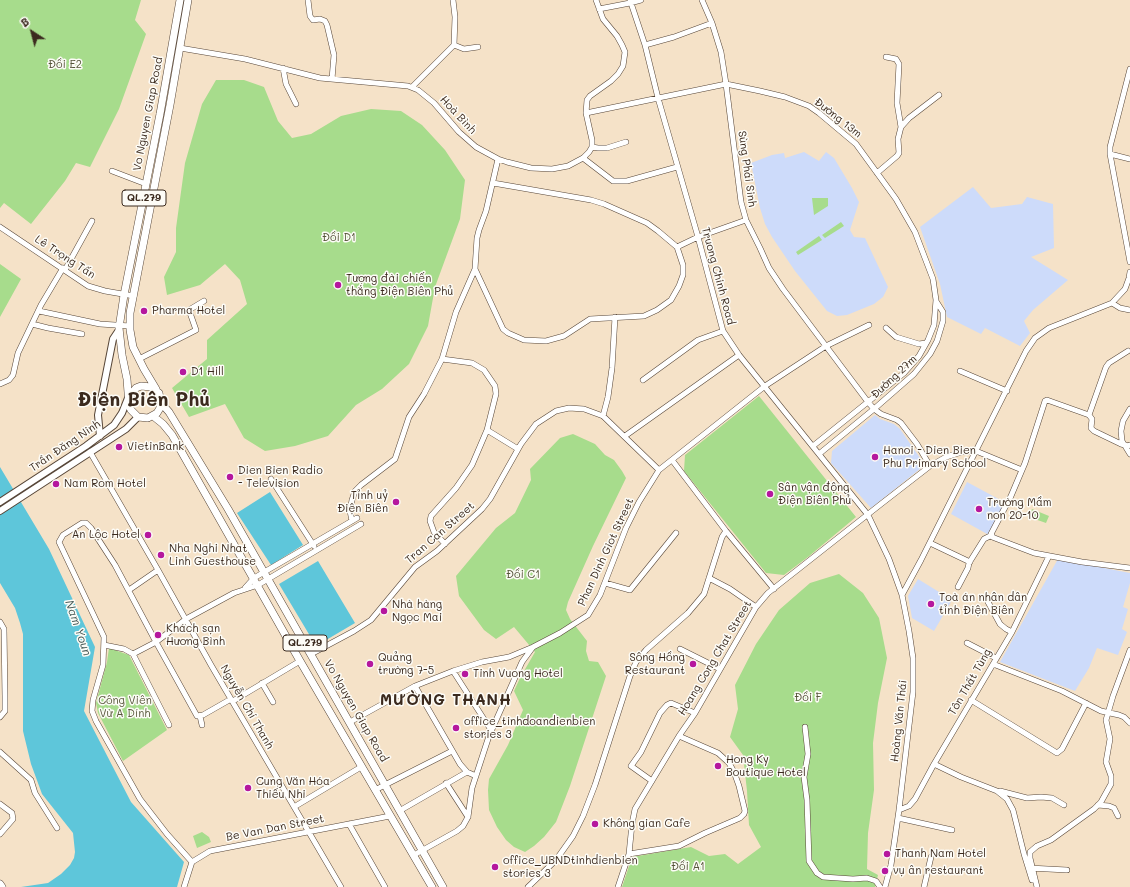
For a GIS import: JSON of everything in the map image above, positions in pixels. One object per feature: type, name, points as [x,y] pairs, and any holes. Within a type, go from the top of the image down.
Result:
[{"type":"highway","name":"Vo Nguyen Giap Road","points":[[129,397],[128,378],[122,355],[119,328],[180,0]]},
{"type":"highway","name":"Vo Nguyen Giap Road","points":[[156,389],[133,347],[130,313],[168,115],[188,0]]},
{"type":"highway","points":[[129,397],[136,388],[141,386],[151,386],[156,389]]},
{"type":"highway","name":"QL.279","points":[[156,389],[161,398],[161,403]]},
{"type":"highway","name":"QL.279","points":[[129,397],[129,406],[138,417]]},
{"type":"highway","name":"Vo Nguyen Giap Road","points":[[161,403],[169,412],[266,576],[444,887]]},
{"type":"highway","points":[[138,417],[148,418],[153,416],[160,408],[161,403]]},
{"type":"highway","name":"QL.279","points":[[153,416],[163,424],[172,435],[300,661],[432,887]]},
{"type":"highway","points":[[300,661],[311,654]]},
{"type":"highway","points":[[390,816],[400,810]]},
{"type":"main road","points":[[160,114],[168,115]]},
{"type":"main road","points":[[100,436],[98,415],[113,340],[119,328]]},
{"type":"main road","name":"Trần Đăng Ninh","points":[[0,502],[86,446],[114,425],[122,413],[129,397]]},
{"type":"main road","name":"Trần Đăng Ninh","points":[[0,511],[126,429],[138,417]]},
{"type":"main road","points":[[86,446],[90,452]]},
{"type":"street","points":[[308,0],[310,16],[313,20],[320,19],[325,21],[327,25],[334,55],[332,79]]},
{"type":"street","points":[[412,88],[454,45],[455,17],[453,0]]},
{"type":"street","points":[[596,0],[603,19],[617,36],[622,45],[625,52],[625,59],[618,74],[587,100],[586,114],[592,140],[592,147],[607,148],[626,142]]},
{"type":"street","points":[[599,8],[641,0]]},
{"type":"street","name":"Sùng Phái Sinh","points":[[702,0],[712,23],[721,52],[741,202],[746,220],[769,268],[783,289],[874,409]]},
{"type":"street","name":"Truong Chinh Road","points":[[630,2],[645,45],[658,98],[723,331],[739,355],[868,515]]},
{"type":"street","points":[[645,45],[679,36],[712,23]]},
{"type":"street","points":[[454,45],[464,49],[478,46]]},
{"type":"street","name":"Hoà Bình","points":[[180,48],[245,59],[320,78],[408,86],[426,96],[434,103],[454,127],[476,147],[498,159],[517,165],[546,169],[568,166],[583,158],[592,147]]},
{"type":"street","points":[[877,173],[898,155],[898,139],[901,127],[897,102],[899,64],[896,59],[886,57]]},
{"type":"street","points":[[283,68],[286,84],[296,104]]},
{"type":"street","points":[[1130,70],[1112,137],[1110,154],[1130,262]]},
{"type":"street","name":"Đường 13m","points":[[586,114],[726,84],[785,97],[809,106],[856,144],[896,198],[916,232],[933,279],[936,300]]},
{"type":"street","points":[[901,127],[909,118],[939,95]]},
{"type":"street","points":[[1110,154],[1130,159]]},
{"type":"street","points":[[583,158],[612,181],[627,181],[677,167]]},
{"type":"street","points":[[133,654],[156,642],[186,618],[256,582],[355,519],[350,511],[355,491],[395,459],[409,417],[424,394],[442,358],[456,312],[475,269],[477,238],[486,211],[498,159]]},
{"type":"street","points":[[112,171],[146,184]]},
{"type":"street","points":[[475,269],[503,329],[508,333],[524,340],[546,341],[564,336],[590,319],[644,316],[657,310],[671,300],[680,286],[683,275],[684,265],[677,247],[647,223],[592,200],[493,183]]},
{"type":"street","points":[[677,247],[698,237],[746,220]]},
{"type":"street","points":[[0,384],[10,380],[13,375],[18,353],[41,305],[92,221]]},
{"type":"street","name":"Lê Trọng Tấn","points":[[0,227],[88,286],[134,296]]},
{"type":"street","points":[[902,595],[1007,392],[1026,351],[1035,338],[1049,328],[1112,303],[1125,289],[1130,272]]},
{"type":"street","name":"Đường 27m","points":[[813,446],[913,364],[926,343],[934,325],[936,300]]},
{"type":"street","name":"Đường 27m","points":[[819,454],[914,374],[930,354],[937,341],[943,321],[942,312],[936,300]]},
{"type":"street","points":[[139,359],[196,330],[189,310],[204,301]]},
{"type":"street","points":[[1112,303],[1120,308],[1130,310]]},
{"type":"street","points":[[39,311],[119,328],[130,326]]},
{"type":"street","points":[[603,416],[608,397],[611,375],[616,317]]},
{"type":"street","points":[[32,324],[82,334]]},
{"type":"street","name":"Phan Dinh Giot Street","points":[[350,722],[415,686],[453,671],[482,662],[509,657],[534,647],[560,633],[588,615],[600,595],[626,528],[639,502],[659,470],[765,386],[826,346],[870,326]]},
{"type":"street","points":[[886,328],[896,337],[919,344],[926,343]]},
{"type":"street","points":[[643,380],[698,340],[723,331]]},
{"type":"street","points":[[1089,415],[1106,367],[1109,363],[1128,351]]},
{"type":"street","points":[[625,436],[739,355]]},
{"type":"street","points":[[442,358],[472,363],[484,370],[495,386],[496,394],[487,430],[472,464],[456,488],[432,516],[430,521],[434,532],[445,544]]},
{"type":"street","points":[[960,371],[1007,392]]},
{"type":"street","points":[[958,587],[970,562],[984,539],[992,535],[1022,470],[1045,400],[1089,415],[1092,419],[1092,430],[1108,438],[1130,445]]},
{"type":"street","name":"Tran Can Street","points":[[311,654],[371,620],[415,567],[445,544],[482,509],[490,499],[518,449],[536,424],[556,411],[569,408],[584,409],[603,416],[659,470]]},
{"type":"street","points":[[874,409],[881,414],[901,423],[917,444],[930,466]]},
{"type":"street","points":[[1130,409],[1123,421],[1121,431],[1124,444],[1130,454]]},
{"type":"street","points":[[845,420],[851,428]]},
{"type":"street","points":[[487,430],[518,449]]},
{"type":"street","points":[[976,451],[1022,470]]},
{"type":"street","name":"Hoang Cong Chat Street","points":[[618,887],[629,854],[635,809],[679,736],[695,713],[756,607],[774,589],[930,466],[946,457],[962,452],[976,451]]},
{"type":"street","name":"Nguyễn Chí Thanh","points":[[90,452],[341,887]]},
{"type":"street","points":[[672,460],[726,531],[774,589]]},
{"type":"street","points":[[271,479],[317,550]]},
{"type":"street","name":"Hoàng Văn Thái","points":[[868,515],[890,559],[902,595],[909,631],[914,675],[912,706],[898,818],[891,865],[885,887]]},
{"type":"street","points":[[184,887],[192,862],[167,834],[140,799],[96,722],[92,711],[92,705],[103,665],[104,637],[59,542],[61,537],[79,524],[86,523],[91,528],[115,565],[197,716],[200,716],[202,726]]},
{"type":"street","points":[[266,576],[317,550],[361,524]]},
{"type":"street","points":[[528,887],[549,869],[556,860],[573,836],[583,816],[595,785],[630,676],[636,662],[646,650],[688,613],[704,594],[722,537],[726,531]]},
{"type":"street","points":[[605,583],[630,590],[676,533]]},
{"type":"street","points":[[992,535],[1034,553],[1130,568]]},
{"type":"street","points":[[930,543],[970,562]]},
{"type":"street","name":"Tôn Thất Tùng","points":[[899,810],[909,806],[915,799],[971,700],[1012,632],[1049,556]]},
{"type":"street","points":[[129,590],[158,570]]},
{"type":"street","points":[[709,578],[726,587],[756,607]]},
{"type":"street","points":[[988,602],[1000,624],[1012,632]]},
{"type":"street","points":[[0,622],[4,629],[5,697],[5,711],[0,717]]},
{"type":"street","points":[[967,642],[996,658]]},
{"type":"street","points":[[104,645],[124,649],[133,654],[169,725]]},
{"type":"street","points":[[414,855],[457,831],[463,826],[468,817],[472,788],[491,730],[522,662],[534,647]]},
{"type":"street","points":[[680,648],[720,669]]},
{"type":"street","points":[[1034,887],[1030,868],[1030,855],[1035,847],[1054,838],[1087,815],[1098,805],[1112,780],[1106,762],[1110,739],[1106,723],[1108,713],[1130,650]]},
{"type":"street","points":[[200,716],[232,700],[300,661]]},
{"type":"street","points":[[993,664],[1062,690],[1096,709],[1124,717],[1130,723]]},
{"type":"street","points":[[453,671],[491,730]]},
{"type":"street","points":[[262,683],[273,702]]},
{"type":"street","points":[[415,686],[460,764],[467,772],[476,776]]},
{"type":"street","points":[[971,700],[1057,753],[1062,749],[1086,703]]},
{"type":"street","points":[[652,781],[631,766],[641,752],[660,713],[667,705],[671,703],[695,713]]},
{"type":"street","points":[[805,727],[808,738],[808,754],[804,777],[809,861],[817,873],[824,877],[849,879],[867,878],[876,881],[880,887]]},
{"type":"street","points":[[629,854],[679,846],[740,818],[744,814],[739,786],[729,763],[718,753],[679,736]]},
{"type":"street","points":[[375,790],[452,751]]},
{"type":"street","points":[[0,752],[31,780],[35,793],[57,828]]},
{"type":"street","points":[[934,764],[961,777],[997,790],[1027,798],[1052,798],[1064,804]]},
{"type":"street","points":[[294,807],[361,767]]},
{"type":"street","points":[[400,810],[467,772]]},
{"type":"street","points":[[446,783],[468,817]]},
{"type":"street","points":[[997,790],[1007,799],[1013,810],[1037,887]]},
{"type":"street","points":[[0,804],[12,813],[12,819],[0,834]]},
{"type":"street","points":[[1098,805],[1110,806],[1114,808],[1118,816]]},
{"type":"street","name":"Be Van Dan Street","points":[[192,862],[210,851],[235,845],[390,816]]},
{"type":"street","points":[[898,818],[952,830]]},
{"type":"street","points":[[349,824],[384,887]]},
{"type":"street","points":[[924,887],[931,857]]},
{"type":"street","points":[[1030,868],[1067,870]]},
{"type":"shaded area","points":[[804,152],[819,161],[826,152],[834,158],[859,202],[850,230],[854,237],[865,238],[888,287],[883,297],[874,304],[847,315],[837,316],[827,311],[795,271],[772,237],[765,224],[760,208],[751,163],[772,155],[784,153],[785,158]]},
{"type":"shaded area","points":[[973,187],[991,208],[1022,204],[1027,197],[1053,204],[1054,248],[1031,257],[1068,280],[1033,310],[1024,321],[1030,333],[1020,346],[985,328],[981,334],[947,317],[940,284],[920,227]]},
{"type":"shaded area","name":"Hanoi - Dien Bien Phu Primary School","points":[[875,415],[880,419],[894,424],[900,429],[925,465],[871,508],[831,463],[832,451]]},
{"type":"shaded area","name":"Trường Mầm non 20-10","points":[[967,482],[1006,503],[989,535],[951,514]]},
{"type":"shaded area","points":[[1058,559],[1130,573],[1130,583],[1123,607],[1128,609],[1122,629],[1127,632],[1118,655],[1097,648],[1089,668],[1075,691],[1000,662]]},
{"type":"shaded area","points":[[918,579],[952,600],[934,631],[912,618],[908,596]]},
{"type":"green space","name":"Đồi E2","points":[[0,0],[141,0],[135,20],[146,34],[119,109],[90,167],[76,163],[65,181],[31,224],[4,203],[0,208]]},
{"type":"green space","name":"Đồi D1","points":[[216,80],[244,80],[264,87],[278,121],[292,138],[311,134],[341,116],[371,109],[401,111],[422,125],[445,150],[465,180],[460,219],[435,287],[428,326],[409,364],[382,389],[356,405],[328,436],[295,446],[265,451],[244,438],[225,404],[189,417],[172,388],[207,359],[207,340],[247,304],[240,280],[225,264],[200,285],[167,295],[164,277],[176,252],[176,228],[185,163],[202,104]]},
{"type":"green space","points":[[812,198],[828,198],[828,206],[814,215]]},
{"type":"green space","points":[[841,222],[844,226],[825,238],[822,235]]},
{"type":"green space","points":[[819,236],[822,240],[798,255],[796,252]]},
{"type":"green space","points":[[0,264],[21,279],[0,317]]},
{"type":"green space","name":"Sân vận động Điện Biên Phủ","points":[[759,396],[856,517],[784,575],[766,573],[684,471],[685,455]]},
{"type":"green space","name":"Đồi C1","points":[[573,434],[595,444],[605,455],[614,460],[626,478],[593,546],[568,602],[566,610],[570,619],[587,641],[586,651],[589,661],[598,662],[606,676],[570,786],[556,822],[544,837],[525,852],[514,847],[506,840],[497,827],[489,810],[488,790],[489,779],[508,745],[523,710],[514,691],[535,652],[514,627],[496,639],[484,630],[459,596],[456,576],[496,528],[515,513],[531,480],[530,469],[560,438]]},
{"type":"green space","points":[[1032,509],[1049,516],[1046,523],[1029,517]]},
{"type":"green space","name":"Đồi F","points":[[839,574],[863,593],[879,618],[887,658],[878,703],[873,743],[874,790],[868,833],[867,869],[878,875],[875,887],[622,887],[632,857],[691,847],[709,856],[725,854],[738,864],[761,847],[749,825],[743,755],[730,737],[738,709],[735,685],[756,644],[779,610],[810,583]]},
{"type":"green space","name":"Công Viên Vừ A Dính","points":[[109,648],[129,655],[167,730],[123,761],[98,713],[96,703],[107,662]]},
{"type":"green space","points":[[202,832],[209,837],[211,842],[197,848],[193,836]]},
{"type":"water","name":"Nam Youn","points":[[0,467],[49,549],[95,647],[84,711],[131,802],[184,862],[177,887],[21,887],[48,883],[61,874],[70,865],[74,858],[75,852],[73,833],[42,794],[31,764],[23,731],[23,634],[15,608],[0,583]]},
{"type":"water","points":[[270,492],[303,545],[271,565],[237,513]]},
{"type":"water","points":[[318,561],[355,623],[316,646],[279,584]]},
{"type":"place","name":"Tượng đài chiến thắng Điện Biên Phủ","points":[[338,285]]},
{"type":"place","name":"Pharma Hotel","points":[[144,311]]},
{"type":"place","name":"D1 Hill","points":[[183,372]]},
{"type":"place","name":"VietinBank","points":[[119,447]]},
{"type":"place","name":"Hanoi - Dien Bien Phu Primary School","points":[[875,457]]},
{"type":"place","name":"Dien Bien Radio - Television","points":[[230,477]]},
{"type":"place","name":"Nam Rom Hotel","points":[[56,484]]},
{"type":"place","name":"Sân vận động Điện Biên Phủ","points":[[770,494]]},
{"type":"place","name":"Tỉnh uỷ Điện Biên","points":[[396,502]]},
{"type":"place","name":"Trường Mầm non 20-10","points":[[979,509]]},
{"type":"place","name":"An Lộc Hotel","points":[[148,535]]},
{"type":"place","name":"Nha Nghi Nhat Linh Guesthouse","points":[[161,555]]},
{"type":"place","name":"Toà án nhân dân tỉnh Điện Biên","points":[[931,604]]},
{"type":"place","name":"Nhà hàng Ngọc Mai","points":[[384,611]]},
{"type":"place","name":"Khách sạn Hương Bình","points":[[158,635]]},
{"type":"place","name":"Quảng trường 7-5","points":[[370,664]]},
{"type":"place","name":"Sông Hồng Restaurant","points":[[693,664]]},
{"type":"place","name":"Tinh Vuong Hotel","points":[[465,674]]},
{"type":"place","name":"office_tinhdoandienbien stories 3","points":[[456,728]]},
{"type":"place","name":"Hong Ky Boutique Hotel","points":[[718,766]]},
{"type":"place","name":"Cung Văn Hóa Thiếu Nhi","points":[[248,788]]},
{"type":"place","name":"Không gian Cafe","points":[[595,824]]},
{"type":"place","name":"Thanh Nam Hotel","points":[[887,854]]},
{"type":"place","name":"office_UBNDtinhdienbien stories 3","points":[[495,867]]},
{"type":"place","name":"vụ ân restaurant","points":[[885,871]]},
{"type":"district","name":"Điện Biên Phủ","points":[[144,400]]},
{"type":"district","name":"MƯỜNG THANH","points":[[446,700]]},
{"type":"park label","name":"Đồi A1","points":[[688,867]]}]
